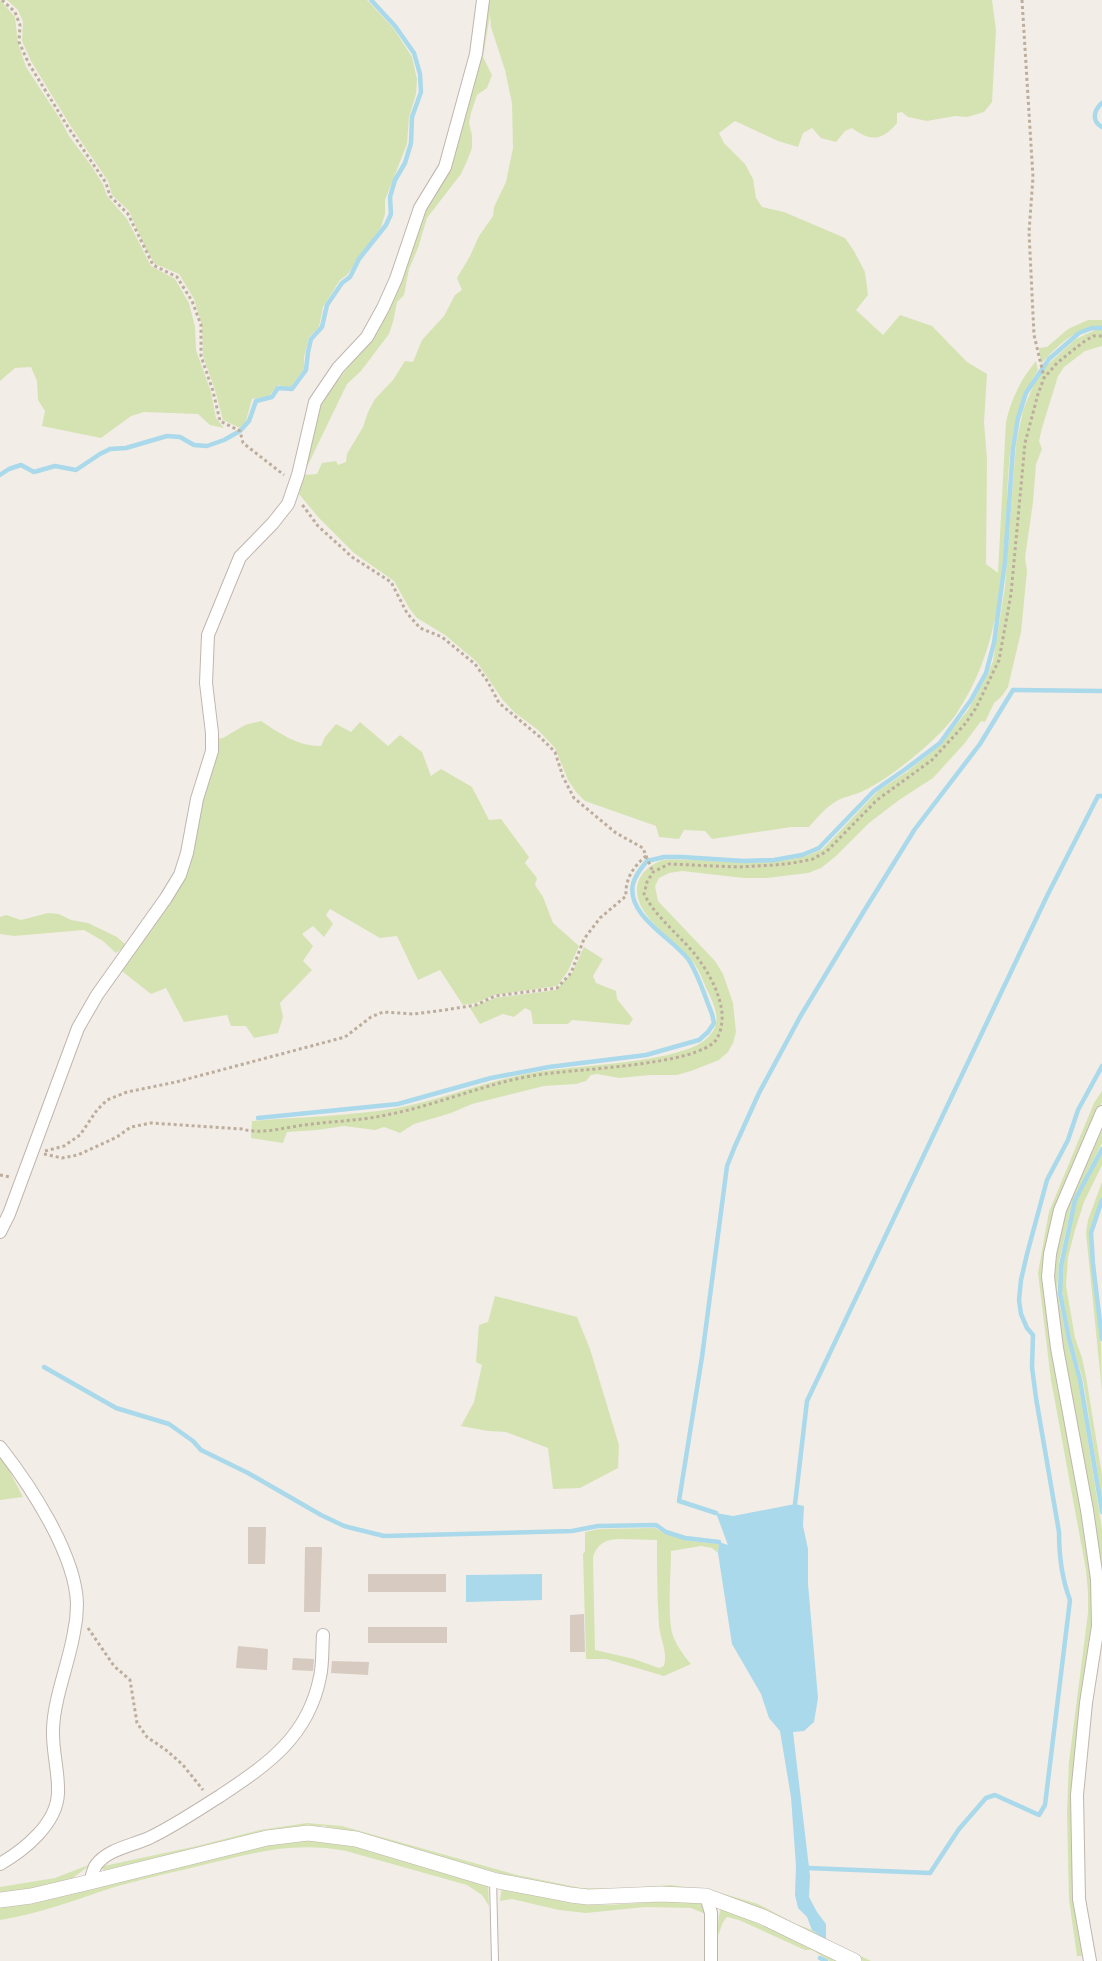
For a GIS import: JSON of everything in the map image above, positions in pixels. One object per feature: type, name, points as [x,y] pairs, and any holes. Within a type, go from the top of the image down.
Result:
[{"type":"street","points":[[0,1232],[9,1214],[78,1028],[97,995],[180,875],[187,853],[197,799],[212,751],[206,683],[208,635],[240,557],[288,504],[315,402],[338,368],[367,337],[396,279],[420,208],[445,167],[476,54],[483,0]]},
{"type":"street","points":[[1090,1961],[1079,1899],[1077,1795],[1086,1703],[1098,1626],[1097,1579],[1087,1510],[1057,1348],[1048,1277],[1050,1254],[1060,1210],[1102,1112]]},
{"type":"street","points":[[0,1446],[39,1505],[66,1557],[73,1578],[77,1604],[74,1631],[53,1728],[58,1793],[56,1807],[47,1823],[29,1843],[15,1856],[0,1864]]},
{"type":"street","points":[[90,1882],[94,1866],[115,1851],[172,1826],[267,1763],[289,1744],[302,1724],[321,1676],[323,1635]]},
{"type":"street","points":[[0,1900],[31,1896],[267,1838],[308,1833],[356,1839],[493,1880],[588,1897],[661,1894],[706,1896],[763,1917],[854,1961]]},
{"type":"street","points":[[706,1896],[711,1913],[711,1961]]},
{"type":"lane","points":[[493,1880],[495,1961]]},
{"type":"path","points":[[2,0],[15,12],[20,25],[20,42],[29,64],[106,183],[110,196],[128,214],[153,265],[177,277],[192,301],[201,325],[201,356],[220,421],[240,431],[243,443],[288,479],[293,492],[318,525],[352,557],[391,582],[407,613],[420,627],[442,637],[475,664],[499,703],[540,736],[555,752],[573,798],[616,833],[643,848],[653,872]]},
{"type":"path","points":[[1022,0],[1033,177],[1029,232],[1034,335],[1044,378]]},
{"type":"path","points":[[33,1151],[62,1158],[78,1155],[117,1137],[131,1127],[151,1123],[242,1129],[254,1133],[306,1124],[385,1116],[512,1080],[544,1074],[633,1065],[689,1055],[708,1046],[717,1039],[722,1026],[722,1010],[718,998],[708,976],[693,953],[651,908],[644,894],[646,882],[653,872],[669,864],[738,867],[793,863],[813,859],[827,851],[877,800],[932,760],[965,724],[976,708],[999,660],[1011,594],[1025,443],[1030,417],[1044,378],[1057,363],[1093,336],[1102,336]]},
{"type":"path","points":[[33,1151],[47,1151],[64,1146],[80,1135],[97,1110],[107,1100],[127,1092],[176,1082],[345,1037],[371,1017],[383,1012],[414,1014],[445,1010],[476,1005],[495,996],[557,988],[571,973],[584,939],[600,918],[626,896],[626,885],[630,874],[637,863],[646,856]]},
{"type":"path","points":[[77,1604],[90,1631],[114,1666],[130,1680],[137,1722],[147,1737],[183,1765],[211,1801]]},
{"type":"green space","points":[[0,0],[15,17],[18,43],[26,67],[69,136],[103,184],[107,196],[127,219],[151,266],[175,279],[189,303],[195,327],[196,350],[211,392],[216,418],[224,428],[210,425],[198,414],[144,412],[131,416],[101,438],[42,426],[45,411],[38,400],[37,381],[31,367],[15,368],[0,381]]},
{"type":"green space","points":[[7,0],[367,0],[394,29],[412,57],[417,79],[416,94],[409,117],[407,144],[385,200],[385,214],[381,227],[347,275],[340,280],[323,307],[319,327],[309,337],[304,357],[304,369],[290,388],[278,385],[269,396],[252,399],[246,421],[240,428],[223,420],[203,356],[202,325],[194,299],[179,274],[155,264],[129,211],[112,195],[108,181],[31,61],[22,41],[23,22],[18,10]]},
{"type":"green space","points":[[490,0],[992,0],[996,30],[992,102],[984,112],[967,117],[955,116],[927,121],[908,117],[902,112],[897,113],[897,123],[881,136],[876,138],[865,136],[852,128],[845,131],[836,142],[821,138],[812,128],[803,133],[798,147],[778,141],[735,121],[719,133],[724,143],[745,164],[753,179],[756,198],[762,207],[784,212],[845,238],[865,272],[868,295],[856,310],[883,335],[900,315],[932,326],[967,362],[987,374],[984,422],[987,459],[986,564],[998,573],[1006,422],[1017,390],[1036,361],[1038,370],[1017,416],[1009,464],[1006,540],[998,604],[984,659],[968,694],[951,721],[916,755],[876,784],[831,804],[809,827],[791,827],[712,839],[705,831],[684,830],[679,839],[659,837],[656,826],[585,801],[568,780],[555,748],[502,699],[477,662],[445,635],[417,618],[394,581],[354,553],[299,494],[303,475],[317,474],[322,463],[336,461],[338,465],[346,462],[347,454],[363,427],[375,399],[393,380],[405,361],[413,362],[422,340],[444,316],[455,295],[462,290],[457,278],[479,236],[493,216],[494,207],[506,182],[513,148],[512,103],[505,70],[491,27],[490,15],[483,57],[492,75],[487,88],[477,95],[471,113],[469,123],[472,148],[467,161],[461,174],[427,218],[409,269],[404,295],[397,302],[389,334],[361,371],[347,384],[304,473],[319,408],[365,346],[421,220],[449,171],[487,3]]},
{"type":"green space","points":[[1088,320],[1102,320],[1102,326],[1076,333],[1041,364],[1039,348],[1047,347],[1068,329]]},
{"type":"green space","points":[[1095,330],[1102,330],[1102,346],[1085,351],[1064,367],[1058,376],[1042,428],[1039,441],[1042,449],[1036,464],[1025,558],[1027,571],[1021,632],[1008,687],[994,703],[985,722],[981,721],[964,744],[933,778],[869,823],[821,868],[808,873],[767,878],[744,878],[682,871],[669,873],[659,878],[655,886],[658,901],[715,961],[723,974],[733,1003],[736,1032],[728,1052],[719,1060],[677,1075],[619,1078],[597,1074],[576,1084],[544,1086],[472,1104],[414,1124],[400,1133],[384,1127],[375,1130],[344,1126],[287,1132],[283,1143],[251,1138],[252,1121],[343,1115],[397,1108],[520,1075],[626,1062],[674,1053],[693,1047],[706,1039],[716,1023],[716,1012],[712,1000],[693,962],[646,914],[637,892],[641,876],[649,867],[663,860],[764,862],[804,856],[823,849],[878,791],[908,771],[940,745],[968,710],[993,661],[1005,587],[1016,444],[1023,410],[1034,384],[1046,366],[1076,339]]},
{"type":"green space","points":[[261,721],[297,742],[321,746],[336,724],[351,732],[360,722],[388,746],[400,735],[422,752],[431,776],[441,769],[472,787],[489,820],[501,819],[529,857],[525,863],[537,878],[535,885],[543,897],[553,923],[579,946],[568,971],[557,986],[494,995],[476,1003],[463,1005],[440,970],[418,980],[397,936],[380,938],[330,909],[326,915],[333,924],[324,937],[313,926],[302,934],[313,946],[303,961],[312,970],[280,1003],[283,1017],[278,1033],[254,1038],[246,1026],[231,1026],[227,1015],[184,1022],[166,988],[151,994],[118,968],[164,911],[180,886],[215,739],[223,738],[245,725]]},
{"type":"green space","points":[[48,913],[88,923],[117,937],[126,945],[116,953],[103,941],[84,930],[14,936],[0,934],[0,917],[6,915],[21,920]]},
{"type":"green space","points":[[584,947],[603,959],[593,976],[596,983],[616,991],[617,999],[633,1019],[629,1025],[572,1020],[568,1024],[533,1024],[531,1011],[525,1008],[514,1017],[503,1014],[480,1024],[470,1008],[495,998],[556,990],[572,973]]},
{"type":"green space","points":[[1102,1091],[1102,1102],[1091,1125],[1047,1243],[1042,1266],[1048,1325],[1092,1564],[1094,1611],[1072,1791],[1071,1838],[1074,1907],[1082,1956],[1077,1956],[1069,1899],[1067,1812],[1069,1762],[1088,1613],[1088,1592],[1086,1570],[1051,1380],[1038,1273],[1049,1212],[1094,1103]]},
{"type":"green space","points":[[1102,1130],[1102,1143],[1072,1203],[1059,1262],[1057,1291],[1078,1380],[1102,1529],[1102,1572],[1061,1347],[1054,1280],[1056,1251],[1069,1202]]},
{"type":"green space","points":[[1102,1152],[1102,1165],[1084,1202],[1075,1230],[1068,1257],[1066,1286],[1075,1338],[1086,1377],[1102,1475],[1102,1500],[1083,1380],[1071,1339],[1062,1292],[1062,1266],[1076,1200]]},
{"type":"green space","points":[[1102,1182],[1102,1197],[1089,1234],[1101,1344],[1102,1391],[1086,1233],[1088,1220]]},
{"type":"green space","points":[[495,1296],[577,1317],[590,1349],[619,1445],[618,1468],[580,1488],[553,1489],[548,1448],[506,1432],[461,1426],[474,1402],[482,1365],[476,1362],[479,1325],[488,1322]]},
{"type":"green space","points":[[0,1453],[23,1497],[0,1500]]},
{"type":"green space","points":[[655,1528],[678,1538],[719,1544],[718,1553],[712,1548],[701,1546],[671,1551],[671,1628],[683,1654],[691,1664],[664,1676],[606,1659],[586,1659],[583,1554],[585,1532],[599,1529]],"holes":[[[610,1540],[657,1540],[659,1625],[665,1656],[664,1666],[659,1668],[634,1659],[595,1650],[593,1557],[600,1545]]]},
{"type":"green space","points":[[307,1823],[342,1826],[517,1875],[581,1888],[616,1889],[670,1885],[711,1890],[758,1904],[871,1961],[863,1961],[743,1903],[582,1891],[521,1879],[324,1826],[289,1828],[105,1870],[100,1868],[260,1830]]},
{"type":"green space","points":[[311,1840],[359,1846],[488,1884],[489,1906],[482,1895],[467,1885],[346,1851],[310,1847],[278,1849],[246,1855],[145,1879],[40,1911],[0,1920],[0,1907],[273,1842]]},
{"type":"green space","points":[[91,1864],[69,1881],[0,1894],[0,1887],[55,1878]]},
{"type":"green space","points":[[502,1886],[562,1901],[586,1904],[692,1902],[705,1904],[709,1922],[703,1913],[691,1908],[645,1907],[586,1913],[559,1910],[512,1899],[500,1901]]},
{"type":"green space","points":[[721,1908],[845,1961],[830,1961],[812,1950],[805,1950],[739,1920],[727,1917],[716,1941]]},
{"type":"water","points":[[795,1504],[804,1506],[803,1526],[808,1549],[808,1584],[818,1698],[814,1722],[804,1731],[793,1732],[810,1876],[809,1897],[826,1924],[826,1940],[812,1930],[807,1917],[798,1908],[795,1895],[796,1866],[791,1797],[780,1731],[769,1718],[761,1694],[732,1644],[718,1553],[719,1542],[728,1545],[716,1513],[733,1516]]},
{"type":"water","points":[[542,1574],[542,1600],[466,1602],[466,1575]]},
{"type":"building","points":[[248,1527],[266,1527],[265,1564],[248,1564]]},
{"type":"building","points":[[305,1547],[322,1547],[320,1612],[304,1612]]},
{"type":"building","points":[[368,1574],[446,1574],[446,1592],[368,1592]]},
{"type":"building","points":[[584,1614],[585,1652],[570,1652],[570,1615]]},
{"type":"building","points":[[368,1627],[447,1627],[447,1643],[368,1643]]},
{"type":"building","points":[[238,1646],[268,1649],[267,1670],[236,1668]]},
{"type":"building","points":[[293,1658],[314,1659],[313,1671],[292,1670]]},
{"type":"building","points":[[332,1661],[369,1662],[368,1675],[331,1673]]},
{"type":"waterway","points":[[0,475],[21,465],[34,472],[55,466],[76,470],[110,449],[126,448],[167,436],[180,437],[194,445],[207,446],[240,431],[249,421],[256,401],[272,397],[278,388],[292,389],[306,370],[311,339],[322,327],[327,305],[342,283],[350,277],[359,259],[386,225],[391,214],[390,197],[395,180],[405,163],[411,143],[412,117],[421,92],[420,74],[414,53],[395,26],[371,0]]},
{"type":"waterway","points":[[1102,103],[1095,115],[1096,122],[1102,127]]},
{"type":"waterway","points":[[258,1118],[398,1104],[491,1078],[549,1067],[646,1055],[699,1040],[708,1032],[714,1023],[712,1014],[692,965],[681,951],[643,916],[636,906],[633,884],[637,874],[647,861],[664,857],[744,861],[774,860],[802,855],[819,848],[874,791],[940,743],[971,700],[986,673],[994,643],[1005,562],[1013,448],[1018,418],[1026,393],[1049,359],[1079,333],[1092,328],[1102,328]]},
{"type":"waterway","points":[[716,1513],[679,1501],[702,1357],[727,1166],[759,1093],[800,1017],[915,829],[980,744],[1013,690],[1102,691]]},
{"type":"waterway","points":[[795,1504],[807,1401],[1048,894],[1098,796],[1102,796]]},
{"type":"waterway","points":[[808,1868],[930,1873],[959,1829],[986,1798],[995,1795],[1039,1815],[1045,1805],[1070,1600],[1062,1567],[1059,1532],[1036,1398],[1032,1367],[1033,1335],[1021,1314],[1019,1300],[1027,1254],[1047,1180],[1068,1140],[1078,1110],[1102,1066]]},
{"type":"waterway","points":[[1102,1149],[1075,1200],[1061,1266],[1060,1293],[1080,1380],[1102,1512]]},
{"type":"waterway","points":[[1102,1200],[1091,1233],[1102,1339]]},
{"type":"waterway","points":[[44,1367],[116,1408],[169,1424],[193,1441],[201,1450],[344,1526],[384,1536],[572,1531],[598,1526],[656,1525],[666,1532],[685,1538],[719,1542]]},
{"type":"waterway","points":[[820,1958],[826,1961]]}]
